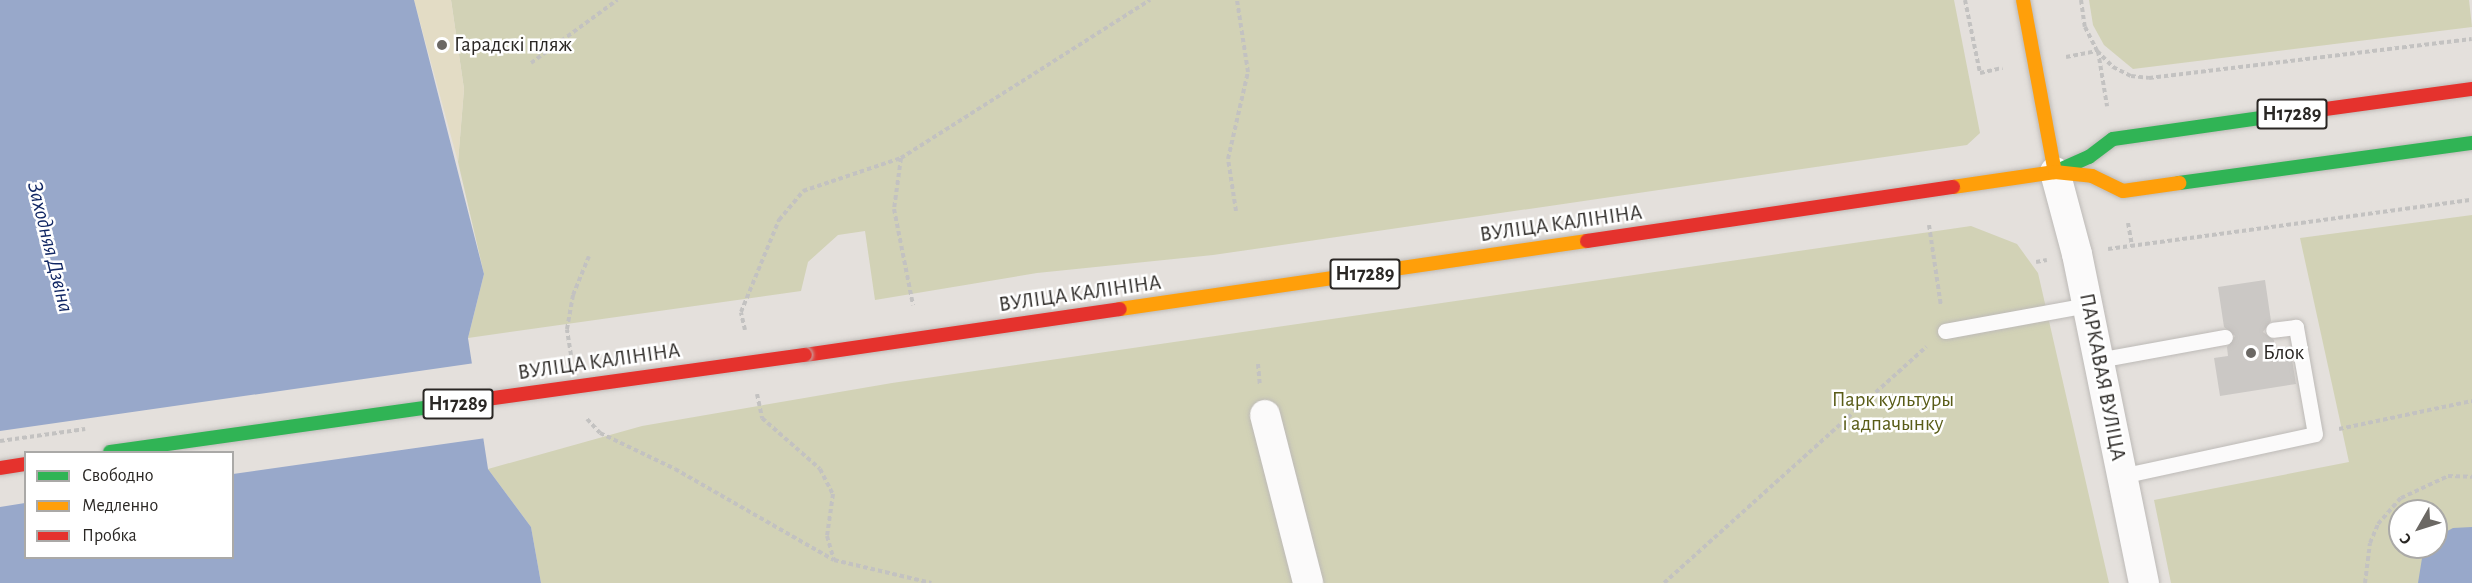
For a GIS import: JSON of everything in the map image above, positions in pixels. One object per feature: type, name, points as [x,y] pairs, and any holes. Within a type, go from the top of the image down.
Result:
[{"type":"main road","points":[[2023,0],[2055,172]]},
{"type":"main road","name":"ВУЛІЦА КАЛІНІНА","points":[[2055,172],[2089,157],[2113,139],[2472,89]]},
{"type":"main road","name":"ВУЛІЦА КАЛІНІНА","points":[[124,451],[806,355],[2055,172],[2092,176],[2123,191],[2472,143]]},
{"type":"main road","points":[[0,468],[24,464]]},
{"type":"street","name":"ПАРКАВАЯ ВУЛІЦА","points":[[2055,172],[2087,305],[2144,583]]},
{"type":"street","points":[[1264,415],[1308,583]]},
{"type":"lane","points":[[1945,331],[2087,305]]},
{"type":"lane","points":[[2121,476],[2315,434],[2296,327],[2273,330]]},
{"type":"lane","points":[[2098,360],[2225,337]]},
{"type":"path","points":[[531,63],[617,0]]},
{"type":"path","points":[[847,177],[901,158],[1150,0]]},
{"type":"path","points":[[1236,211],[1228,159],[1248,72],[1238,0]]},
{"type":"path","points":[[1965,0],[1980,73]]},
{"type":"path","points":[[2081,0],[2085,27],[2097,51],[2113,67],[2131,76],[2149,78],[2472,39]]},
{"type":"path","points":[[901,158],[894,209],[914,308]]},
{"type":"path","points":[[2132,245],[2472,200]]},
{"type":"path","points":[[1664,583],[1945,331],[1929,228]]},
{"type":"path","points":[[572,363],[567,329],[573,295],[589,256]]},
{"type":"path","points":[[2315,434],[2472,401]]},
{"type":"path","points":[[585,416],[600,433],[675,469],[834,560],[931,583]]},
{"type":"path","points":[[2365,583],[2370,543],[2378,524],[2401,498],[2448,476],[2472,477]]},
{"type":"green space","points":[[451,0],[1954,0],[1980,133],[1967,145],[1213,255],[1037,273],[875,300],[865,231],[838,235],[808,262],[801,291],[468,338],[484,274],[458,162],[464,89]]},
{"type":"green space","points":[[2089,0],[2469,0],[2472,27],[2133,69],[2104,45],[2093,25]]},
{"type":"green space","points":[[2472,215],[2472,583],[2171,583],[2154,500],[2349,462],[2300,238]]},
{"type":"green space","name":"Парк культуры і адпачынку","points":[[1971,226],[2017,244],[2038,273],[2109,583],[541,583],[531,527],[488,469],[642,426],[892,383]]},
{"type":"sand","name":"Гарадскі пляж","points":[[414,0],[451,0],[464,89],[458,162]]},
{"type":"water","name":"Заходняя Дзвіна","points":[[0,0],[414,0],[484,274],[468,338],[488,469],[531,527],[541,583],[0,583]]},
{"type":"water","points":[[2472,527],[2472,583],[2418,583],[2422,559],[2448,559],[2448,531],[2453,528]]},
{"type":"pier","points":[[475,363],[486,438],[234,474],[234,451],[24,451],[24,503],[0,507],[0,431]]},
{"type":"building","points":[[2265,280],[2271,321],[2263,332],[2274,340],[2275,349],[2290,347],[2296,384],[2220,396],[2214,358],[2228,356],[2227,347],[2235,336],[2224,327],[2218,287]]},
{"type":"traffic: fast","points":[[2055,172],[2089,157],[2113,139],[2289,114]]},
{"type":"traffic: fast","points":[[2179,183],[2472,143]]},
{"type":"traffic: fast","points":[[117,451],[472,401]]},
{"type":"traffic: slow","points":[[2023,0],[2055,172]]},
{"type":"traffic: slow","points":[[1953,187],[2055,172],[2092,176],[2123,191],[2179,183]]},
{"type":"traffic: slow","points":[[1120,309],[1587,241]]},
{"type":"traffic: jam","points":[[2289,114],[2472,89]]},
{"type":"traffic: jam","points":[[1587,241],[1953,187]]},
{"type":"traffic: jam","points":[[805,355],[1120,309]]},
{"type":"traffic: jam","points":[[472,401],[805,355]]},
{"type":"traffic: jam","points":[[0,468],[24,464]]},
{"type":"place","name":"Гарадскі пляж","points":[[442,45]]},
{"type":"place","name":"Блок","points":[[2251,353]]}]
